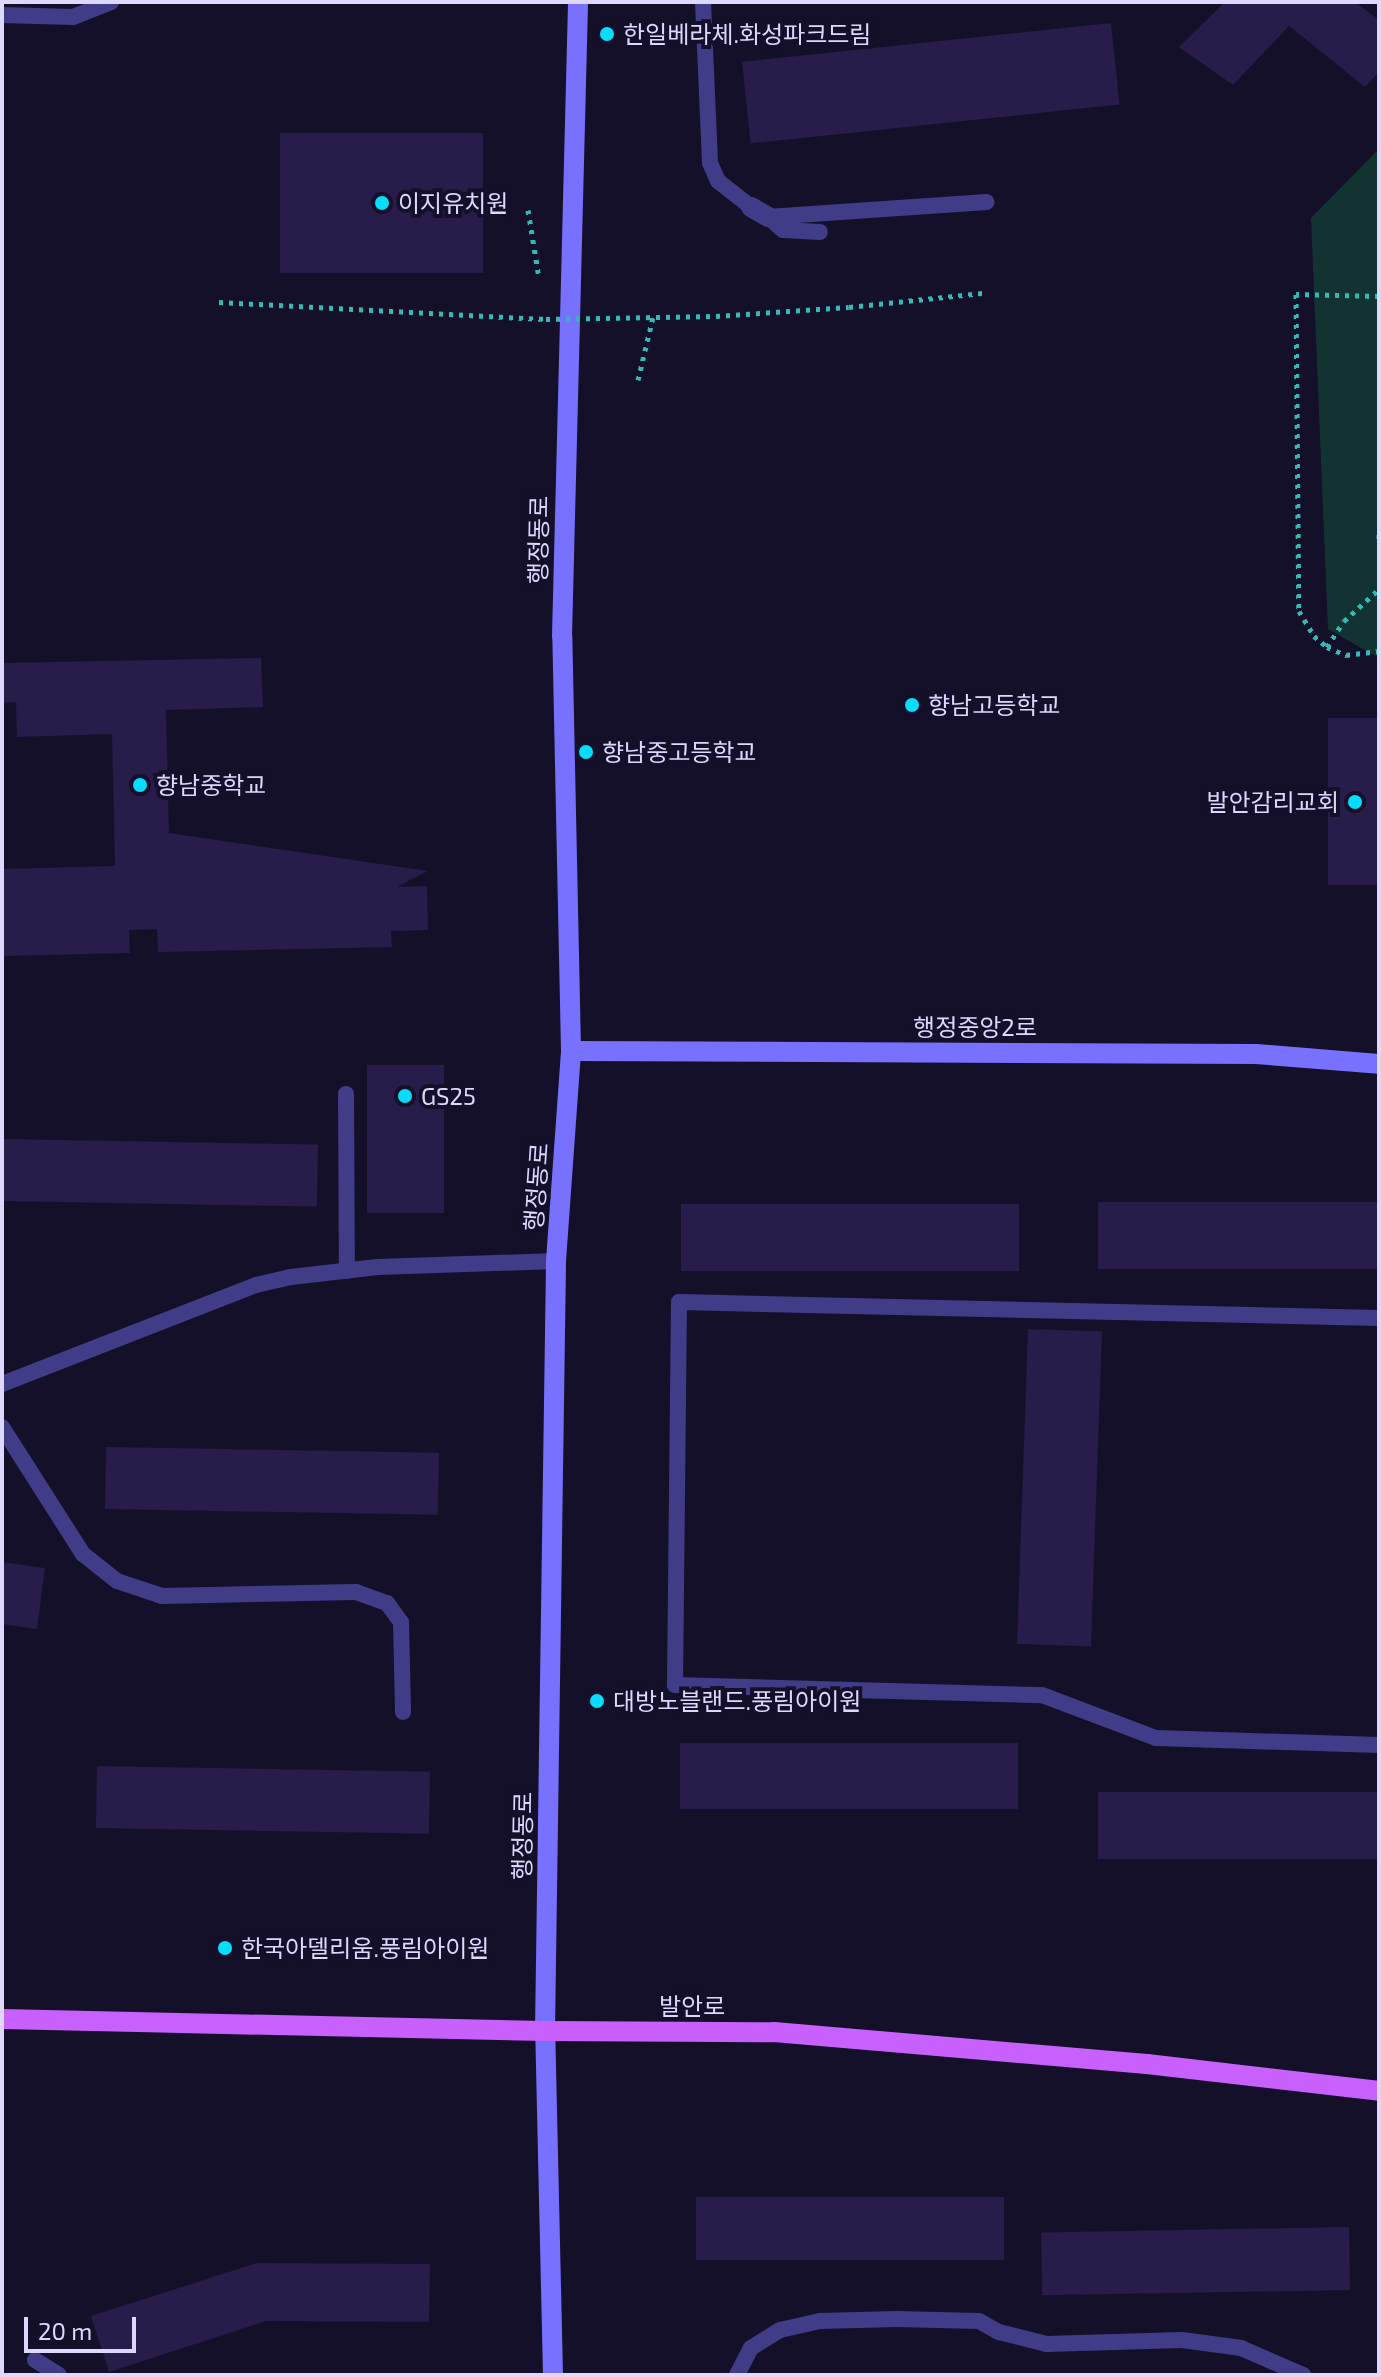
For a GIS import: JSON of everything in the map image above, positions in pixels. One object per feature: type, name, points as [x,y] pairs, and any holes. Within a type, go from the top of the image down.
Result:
[{"type":"main road","name":"발안로","points":[[2,2019],[545,2031],[774,2032],[1147,2064],[1379,2091]]},
{"type":"street","name":"행정동로","points":[[553,2375],[545,2031],[556,1261],[571,1051],[562,636],[578,2]]},
{"type":"street","name":"행정중앙2로","points":[[571,1051],[1256,1054],[1379,1064]]},
{"type":"lane","points":[[2,15],[73,17],[111,2]]},
{"type":"lane","points":[[703,2],[710,163],[718,181],[783,230],[820,232]]},
{"type":"lane","points":[[760,212],[986,202]]},
{"type":"lane","points":[[346,1094],[347,1271]]},
{"type":"lane","points":[[2,1384],[256,1285],[347,1271],[556,1261]]},
{"type":"lane","points":[[1379,1318],[679,1302],[675,1685],[1042,1695],[1156,1738],[1379,1745]]},
{"type":"lane","points":[[2,1427],[83,1554],[117,1581],[162,1596],[356,1592],[387,1603],[401,1622],[403,1712]]},
{"type":"lane","points":[[737,2375],[751,2348],[780,2330],[820,2321],[897,2319],[979,2321],[999,2332],[1046,2344],[1182,2340],[1241,2348],[1303,2375]]},
{"type":"lane","points":[[35,2360],[59,2375]]},
{"type":"path","points":[[528,210],[541,288]]},
{"type":"path","points":[[219,302],[546,319],[849,307],[982,293]]},
{"type":"path","points":[[1379,296],[1296,294],[1299,611],[1314,636],[1327,647],[1346,655],[1379,651]]},
{"type":"path","points":[[543,303],[546,319]]},
{"type":"path","points":[[638,380],[653,317]]},
{"type":"path","points":[[1327,647],[1344,621],[1379,589]]},
{"type":"green space","points":[[1379,149],[1379,658],[1328,629],[1311,218]]},
{"type":"building","points":[[1225,2],[1355,2],[1379,20],[1379,72],[1365,87],[1289,26],[1233,85],[1179,47]]},
{"type":"building","points":[[1111,23],[1120,105],[751,143],[742,62]]},
{"type":"building","name":"이지유치원","points":[[280,133],[483,133],[483,273],[280,273]]},
{"type":"building","name":"향남중학교","points":[[261,658],[263,707],[166,710],[169,833],[428,871],[397,887],[427,886],[428,930],[391,931],[392,947],[158,952],[157,929],[129,930],[130,953],[2,956],[2,869],[115,866],[112,734],[17,737],[16,702],[2,703],[2,663]]},
{"type":"building","name":"발안감리교회","points":[[1328,718],[1379,718],[1379,885],[1328,885]]},
{"type":"building","points":[[367,1065],[444,1065],[444,1213],[367,1213]]},
{"type":"building","points":[[2,1139],[318,1145],[317,1207],[2,1201]]},
{"type":"building","points":[[1098,1202],[1379,1202],[1379,1269],[1098,1269]]},
{"type":"building","points":[[681,1204],[1019,1204],[1019,1271],[681,1271]]},
{"type":"building","points":[[1028,1329],[1102,1332],[1091,1646],[1017,1644]]},
{"type":"building","points":[[106,1447],[439,1453],[438,1515],[105,1509]]},
{"type":"building","points":[[2,1562],[45,1568],[37,1629],[2,1624]]},
{"type":"building","points":[[680,1743],[1018,1743],[1018,1809],[680,1809]]},
{"type":"building","points":[[97,1766],[430,1772],[429,1834],[96,1828]]},
{"type":"building","points":[[1098,1792],[1379,1792],[1379,1859],[1098,1859]]},
{"type":"building","points":[[696,2197],[1004,2197],[1004,2260],[696,2260]]},
{"type":"building","points":[[1349,2227],[1350,2290],[1042,2295],[1041,2232]]},
{"type":"building","points":[[257,2263],[430,2264],[429,2322],[266,2321],[109,2372],[91,2316]]},
{"type":"place","name":"한일베라체.화성파크드림","points":[[607,34]]},
{"type":"place","name":"이지유치원","points":[[382,203]]},
{"type":"place","name":"향남고등학교","points":[[912,705]]},
{"type":"place","name":"향남중고등학교","points":[[586,752]]},
{"type":"place","name":"향남중학교","points":[[140,785]]},
{"type":"place","name":"발안감리교회","points":[[1355,802]]},
{"type":"place","name":"GS25","points":[[405,1096]]},
{"type":"place","name":"대방노블랜드.풍림아이원","points":[[597,1701]]},
{"type":"place","name":"한국아델리움.풍림아이원","points":[[225,1948]]}]
